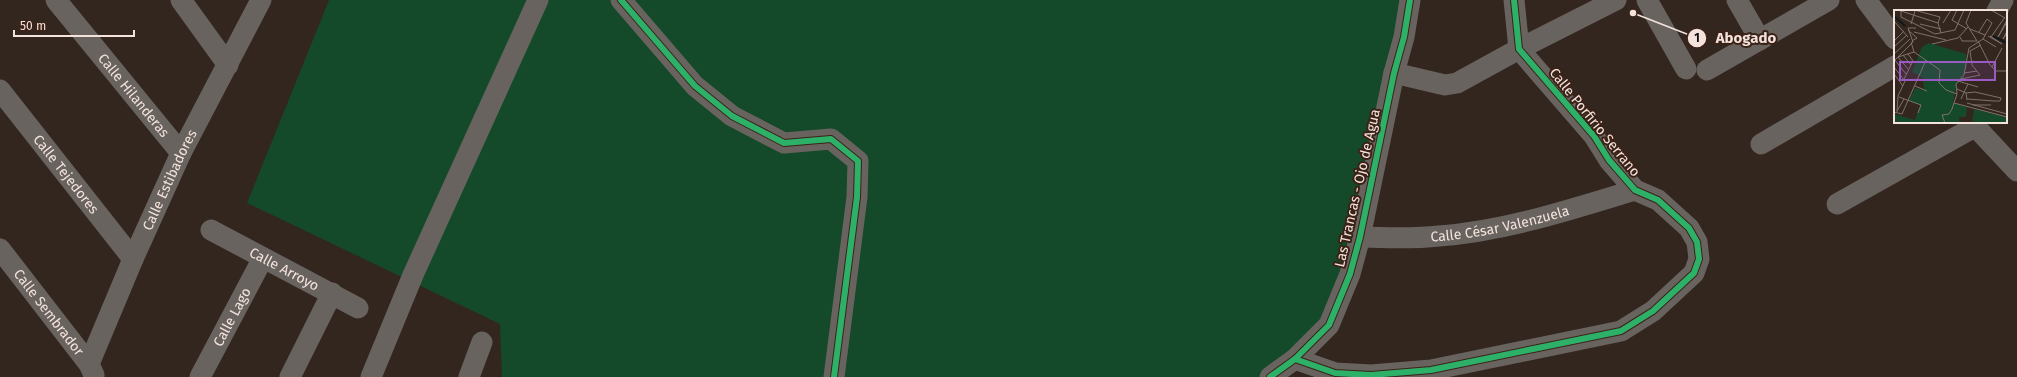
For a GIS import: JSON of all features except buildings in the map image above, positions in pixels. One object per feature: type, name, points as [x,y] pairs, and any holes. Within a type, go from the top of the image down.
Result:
[{"type":"street","name":"Calle Hilanderas","points":[[56,0],[182,153]]},
{"type":"street","points":[[181,0],[228,65]]},
{"type":"street","name":"Calle Estibadores","points":[[92,370],[133,259],[182,153],[261,0]]},
{"type":"street","points":[[371,377],[412,275],[538,0]]},
{"type":"street","points":[[621,0],[695,86],[732,116],[784,143],[831,139],[858,161],[857,197],[834,377]]},
{"type":"street","name":"Las Trancas - Ojo de Agua","points":[[1270,377],[1295,359],[1329,325],[1350,274],[1360,237],[1394,73],[1404,37],[1410,0]]},
{"type":"street","points":[[1514,0],[1519,49]]},
{"type":"street","points":[[1394,73],[1445,85],[1457,84],[1519,49],[1616,0]]},
{"type":"street","points":[[1647,0],[1686,69]]},
{"type":"street","points":[[1737,0],[1760,40]]},
{"type":"street","points":[[1708,70],[1829,0]]},
{"type":"street","points":[[1866,0],[1894,38]]},
{"type":"street","points":[[1998,10],[2003,0]]},
{"type":"street","name":"Calle Porfirio Serrano","points":[[1295,359],[1335,373],[1371,375],[1431,370],[1621,331],[1653,311],[1694,273],[1699,259],[1697,242],[1689,228],[1658,200],[1635,190],[1609,160],[1594,136],[1519,49]]},
{"type":"street","points":[[1760,144],[1894,67]]},
{"type":"street","name":"Calle Tejedores","points":[[0,90],[133,259]]},
{"type":"street","points":[[1837,204],[1973,124],[2017,171]]},
{"type":"street","name":"Calle César Valenzuela","points":[[1360,237],[1396,238],[1440,236],[1489,229],[1550,216],[1635,190]]},
{"type":"street","name":"Calle Arroyo","points":[[211,230],[358,308]]},
{"type":"street","name":"Calle Sembrador","points":[[0,249],[92,370]]},
{"type":"street","name":"Calle Lago","points":[[200,377],[263,258]]},
{"type":"street","points":[[290,377],[332,293]]},
{"type":"street","points":[[469,377],[482,342]]},
{"type":"green space","points":[[329,0],[1413,0],[1333,316],[1265,377],[502,377],[500,324],[247,203]]},
{"type":"cycle path","points":[[621,0],[695,86],[732,116],[784,143],[831,139],[858,161],[857,197],[834,377]]},
{"type":"cycle path","points":[[1270,377],[1295,359],[1329,325],[1350,274],[1360,237],[1394,73],[1404,37],[1410,0]]},
{"type":"cycle path","points":[[1295,359],[1335,373],[1371,375],[1431,370],[1621,331],[1653,311],[1694,273],[1699,259],[1697,242],[1689,228],[1658,200],[1635,190],[1609,160],[1594,136],[1519,49],[1514,0]]},
{"type":"place","name":"Abogado","points":[[1633,13]]}]
